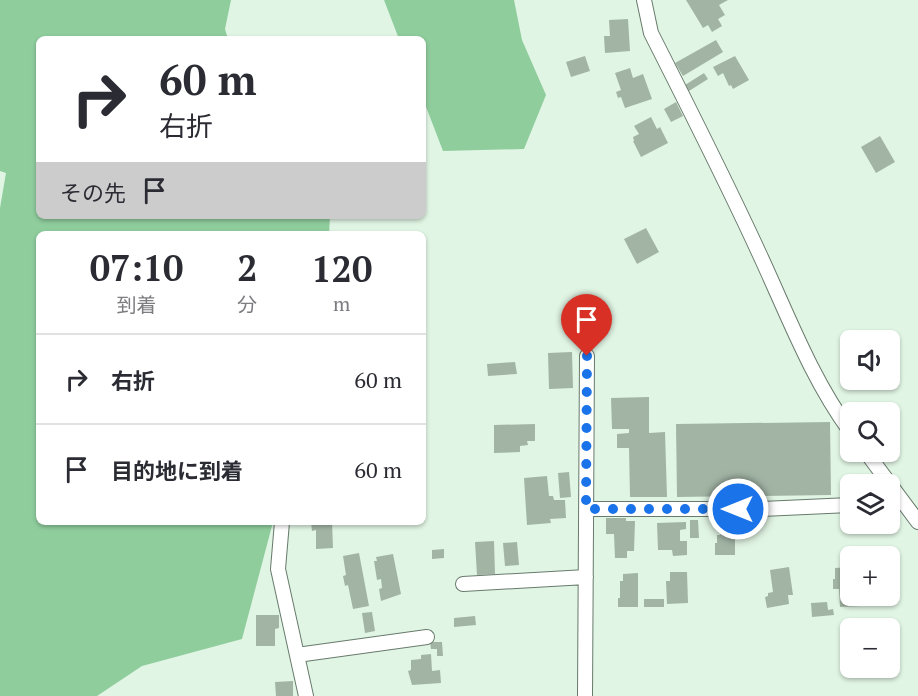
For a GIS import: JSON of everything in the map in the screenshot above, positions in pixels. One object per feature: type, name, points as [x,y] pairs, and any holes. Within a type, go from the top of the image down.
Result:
[{"type":"street","points":[[644,0],[651,33],[741,214],[808,358],[840,417]]},
{"type":"street","points":[[585,696],[587,356]]},
{"type":"street","points":[[900,502],[918,522]]},
{"type":"street","points":[[586,509],[759,509],[840,505]]},
{"type":"street","points":[[282,525],[278,569],[306,696]]},
{"type":"street","points":[[463,584],[586,577]]},
{"type":"street","points":[[297,655],[427,638]]},
{"type":"green space","points":[[0,0],[231,0],[225,29],[227,36],[36,36],[36,219],[330,219],[329,231],[36,231],[36,525],[272,525],[242,639],[142,666],[97,696],[0,696],[0,208],[6,173],[0,171]]},
{"type":"green space","points":[[384,0],[514,0],[522,40],[546,95],[524,149],[443,151],[426,107],[426,36],[398,36]]},
{"type":"building","points":[[686,0],[728,0],[719,5],[725,15],[718,19],[722,26],[712,32],[708,25],[703,28]]},
{"type":"building","points":[[628,19],[630,51],[605,53],[604,36],[610,36],[609,20]]},
{"type":"building","points":[[716,40],[723,52],[683,76],[675,63]]},
{"type":"building","points":[[585,56],[590,71],[571,77],[566,62]]},
{"type":"building","points":[[735,56],[749,80],[733,89],[731,85],[729,86],[723,73],[718,76],[713,67]]},
{"type":"building","points":[[630,68],[633,78],[643,74],[652,99],[625,108],[621,97],[618,98],[616,92],[621,90],[615,73]]},
{"type":"building","points":[[704,73],[708,79],[689,91],[685,85]]},
{"type":"building","points":[[676,102],[683,116],[671,122],[664,109]]},
{"type":"building","points":[[651,117],[657,129],[660,127],[668,143],[641,157],[633,141],[633,137],[639,134],[634,126]]},
{"type":"building","points":[[880,136],[895,162],[876,173],[861,147]]},
{"type":"building","points":[[646,228],[659,252],[637,264],[624,239]]},
{"type":"building","points":[[572,352],[573,388],[549,389],[548,353]]},
{"type":"building","points":[[515,362],[517,374],[488,376],[487,364]]},
{"type":"building","points":[[649,397],[649,433],[665,432],[667,497],[630,497],[629,448],[617,448],[617,434],[629,433],[629,429],[612,429],[611,398]]},
{"type":"building","points":[[830,422],[831,495],[677,497],[676,424]]},
{"type":"building","points":[[535,424],[535,441],[527,441],[528,445],[520,446],[520,452],[494,453],[494,425]]},
{"type":"building","points":[[569,472],[571,497],[560,498],[558,473]]},
{"type":"building","points":[[547,476],[549,496],[553,496],[554,500],[565,500],[566,518],[550,519],[551,523],[527,525],[524,478]]},
{"type":"building","points":[[606,518],[626,518],[626,521],[635,521],[634,551],[627,551],[627,558],[615,558],[614,534],[606,534]]},
{"type":"building","points":[[690,520],[698,520],[699,538],[690,538]]},
{"type":"building","points":[[686,522],[686,529],[680,530],[680,541],[687,541],[687,555],[673,556],[672,550],[658,550],[657,523]]},
{"type":"building","points":[[311,525],[332,525],[333,548],[316,549],[316,530],[312,531]]},
{"type":"building","points":[[720,525],[735,525],[735,555],[715,555],[715,543],[717,543],[717,535],[720,535]]},
{"type":"building","points":[[494,541],[495,574],[477,575],[475,542]]},
{"type":"building","points":[[517,542],[519,565],[505,566],[503,543]]},
{"type":"building","points":[[444,549],[444,558],[432,559],[432,550]]},
{"type":"building","points":[[359,553],[369,606],[353,609],[348,585],[345,586],[343,576],[346,575],[343,556]]},
{"type":"building","points":[[393,554],[401,594],[381,601],[379,589],[382,588],[381,579],[377,580],[374,561],[377,561],[376,557]]},
{"type":"building","points":[[789,567],[793,595],[788,595],[789,604],[767,608],[765,597],[768,593],[773,592],[770,570]]},
{"type":"building","points":[[835,568],[840,568],[840,606],[861,606],[840,607],[839,589],[833,589]]},
{"type":"building","points":[[670,572],[687,572],[688,603],[667,604],[666,581],[670,581]]},
{"type":"building","points":[[638,573],[638,607],[618,607],[620,581],[623,581],[623,574]]},
{"type":"building","points":[[644,599],[664,599],[664,607],[644,607]]},
{"type":"building","points":[[827,602],[828,610],[833,609],[834,615],[812,617],[811,603]]},
{"type":"building","points":[[372,612],[375,631],[365,633],[362,613]]},
{"type":"building","points":[[256,615],[279,615],[279,628],[275,629],[275,646],[256,646]]},
{"type":"building","points":[[475,616],[476,625],[454,627],[454,618]]},
{"type":"building","points":[[430,642],[442,642],[443,656],[437,656],[437,649],[431,649]]},
{"type":"building","points":[[431,654],[432,671],[440,670],[441,683],[412,685],[408,671],[411,670],[411,660],[421,659],[421,655]]},
{"type":"building","points":[[293,681],[293,696],[276,696],[275,682]]},
{"type":"route","points":[[587,356],[586,509],[738,509]]}]
